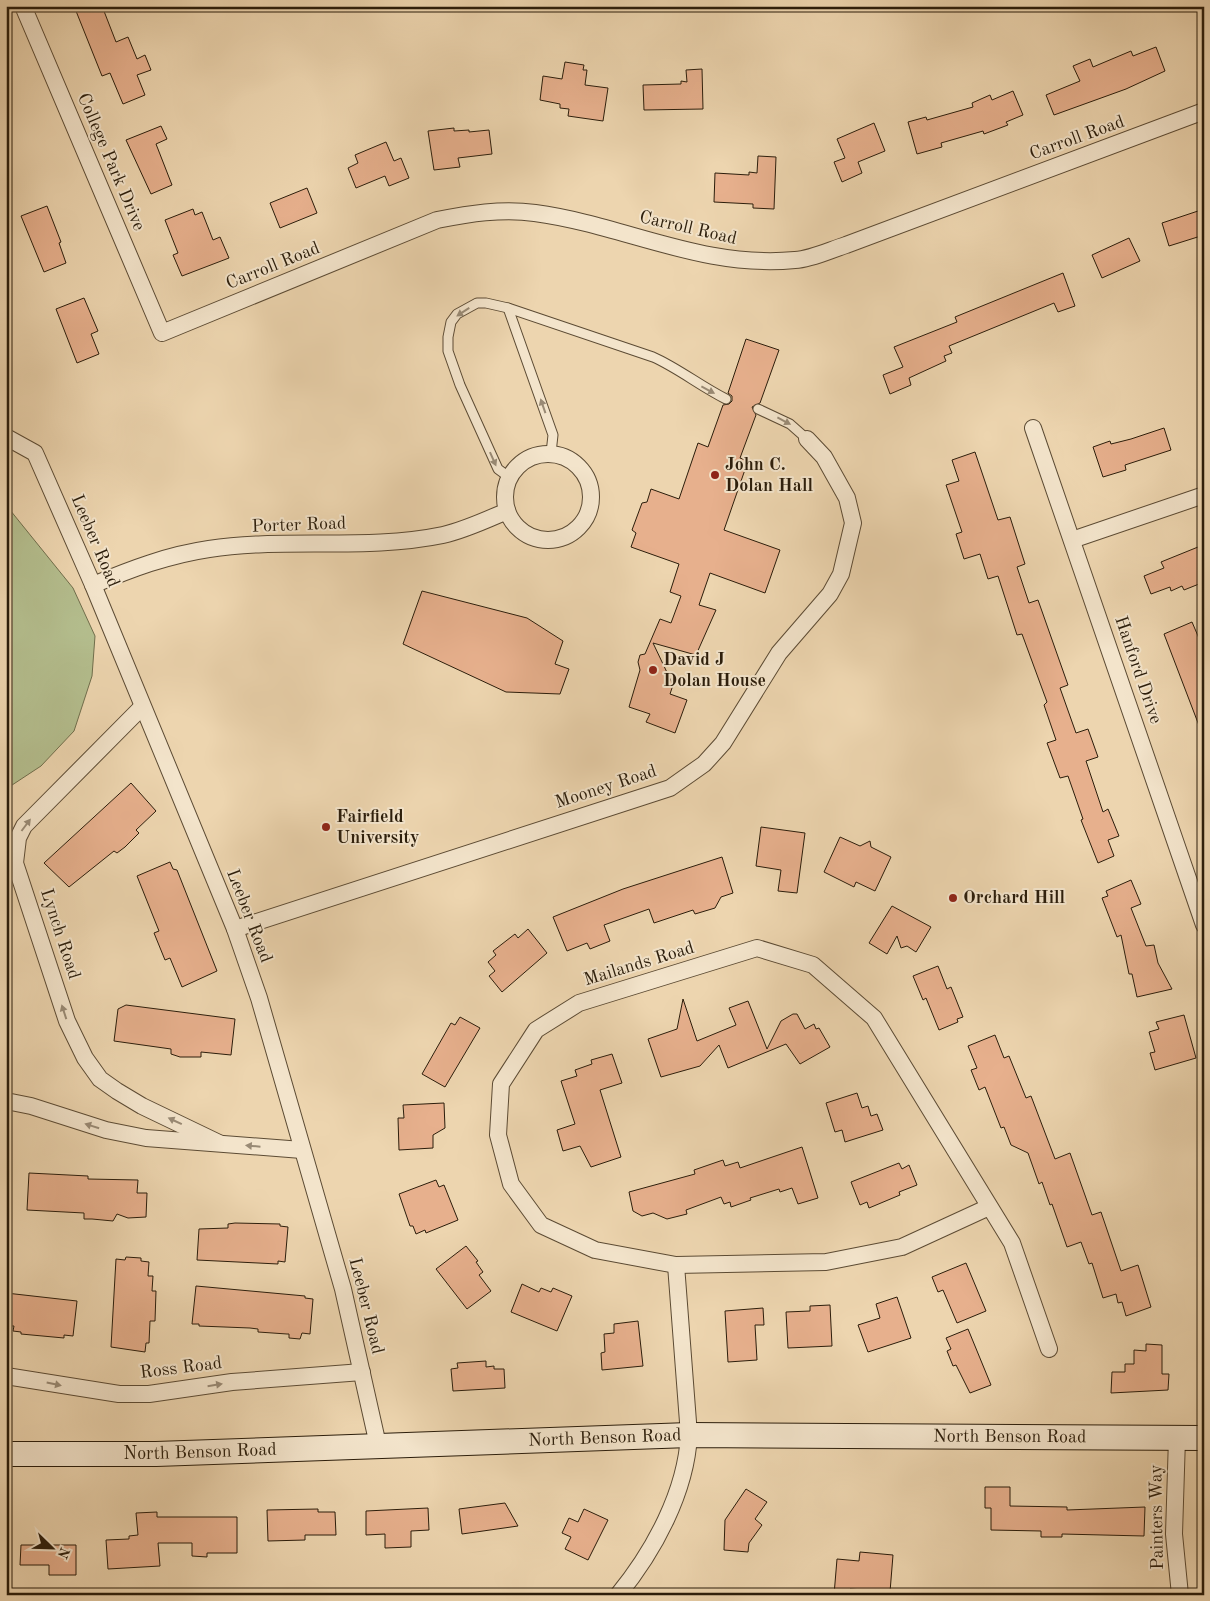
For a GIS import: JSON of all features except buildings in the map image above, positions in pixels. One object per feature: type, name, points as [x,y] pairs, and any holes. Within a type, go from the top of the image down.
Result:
[{"type":"main road","name":"North Benson Road","points":[[6,1454],[156,1454],[689,1435],[1204,1438]]},
{"type":"street","name":"College Park Drive","points":[[23,6],[162,333]]},
{"type":"street","name":"Carroll Road","points":[[162,333],[436,220],[480,212],[533,212],[579,221],[671,248],[738,261],[797,260],[846,245],[1204,111]]},
{"type":"street","name":"Hanford Drive","points":[[1033,428],[1204,925]]},
{"type":"street","name":"Leeber Road","points":[[6,437],[35,453],[93,585],[235,929],[259,998],[343,1289],[378,1445]]},
{"type":"street","name":"Mooney Road","points":[[235,929],[670,788],[704,764],[723,743],[779,653],[825,600],[841,574],[853,523],[848,498],[824,456],[807,439]]},
{"type":"street","points":[[551,453],[565,456],[577,464],[586,475],[591,489],[591,503],[586,517],[572,532],[552,540],[538,539],[524,533],[514,523],[507,511],[505,488],[509,477],[526,459],[538,454],[551,453]]},
{"type":"street","points":[[1072,540],[1204,495]]},
{"type":"street","name":"Porter Road","points":[[93,585],[133,568],[168,557],[210,549],[269,544],[391,542],[418,539],[467,528],[507,511]]},
{"type":"street","name":"Lynch Road","points":[[142,707],[24,826],[18,838],[15,863],[68,1021],[85,1058],[100,1079],[142,1106],[219,1143]]},
{"type":"street","name":"Mailands Road","points":[[989,1207],[902,1247],[826,1262],[676,1265],[595,1250],[541,1225],[510,1184],[498,1135],[501,1084],[536,1030],[579,1003],[757,948],[813,965],[874,1018],[1012,1243],[1049,1349]]},
{"type":"street","name":"Lynch Road","points":[[6,1101],[31,1106],[106,1130],[146,1138],[302,1150]]},
{"type":"street","points":[[618,1595],[649,1551],[666,1519],[682,1473],[689,1435],[676,1265]]},
{"type":"street","name":"Ross Road","points":[[6,1376],[119,1394],[139,1394],[232,1382],[362,1372]]},
{"type":"street","name":"Painters Way","points":[[1177,1438],[1174,1534],[1180,1595]]},
{"type":"lane","points":[[509,477],[498,469],[460,385],[448,351],[451,322],[458,314],[477,303],[508,308],[653,356],[672,365],[691,380],[726,399]]},
{"type":"lane","points":[[508,308],[553,435],[551,453]]},
{"type":"lane","points":[[758,409],[790,424],[807,439]]},
{"type":"green space","points":[[6,505],[73,588],[95,636],[92,676],[74,731],[41,766],[6,789]]},
{"type":"place","name":"John C. Dolan Hall","points":[[715,475]]},
{"type":"place","name":"David J Dolan House","points":[[653,670]]},
{"type":"place","name":"Fairfield University","points":[[326,827]]},
{"type":"place","name":"Orchard Hill","points":[[953,898]]}]
